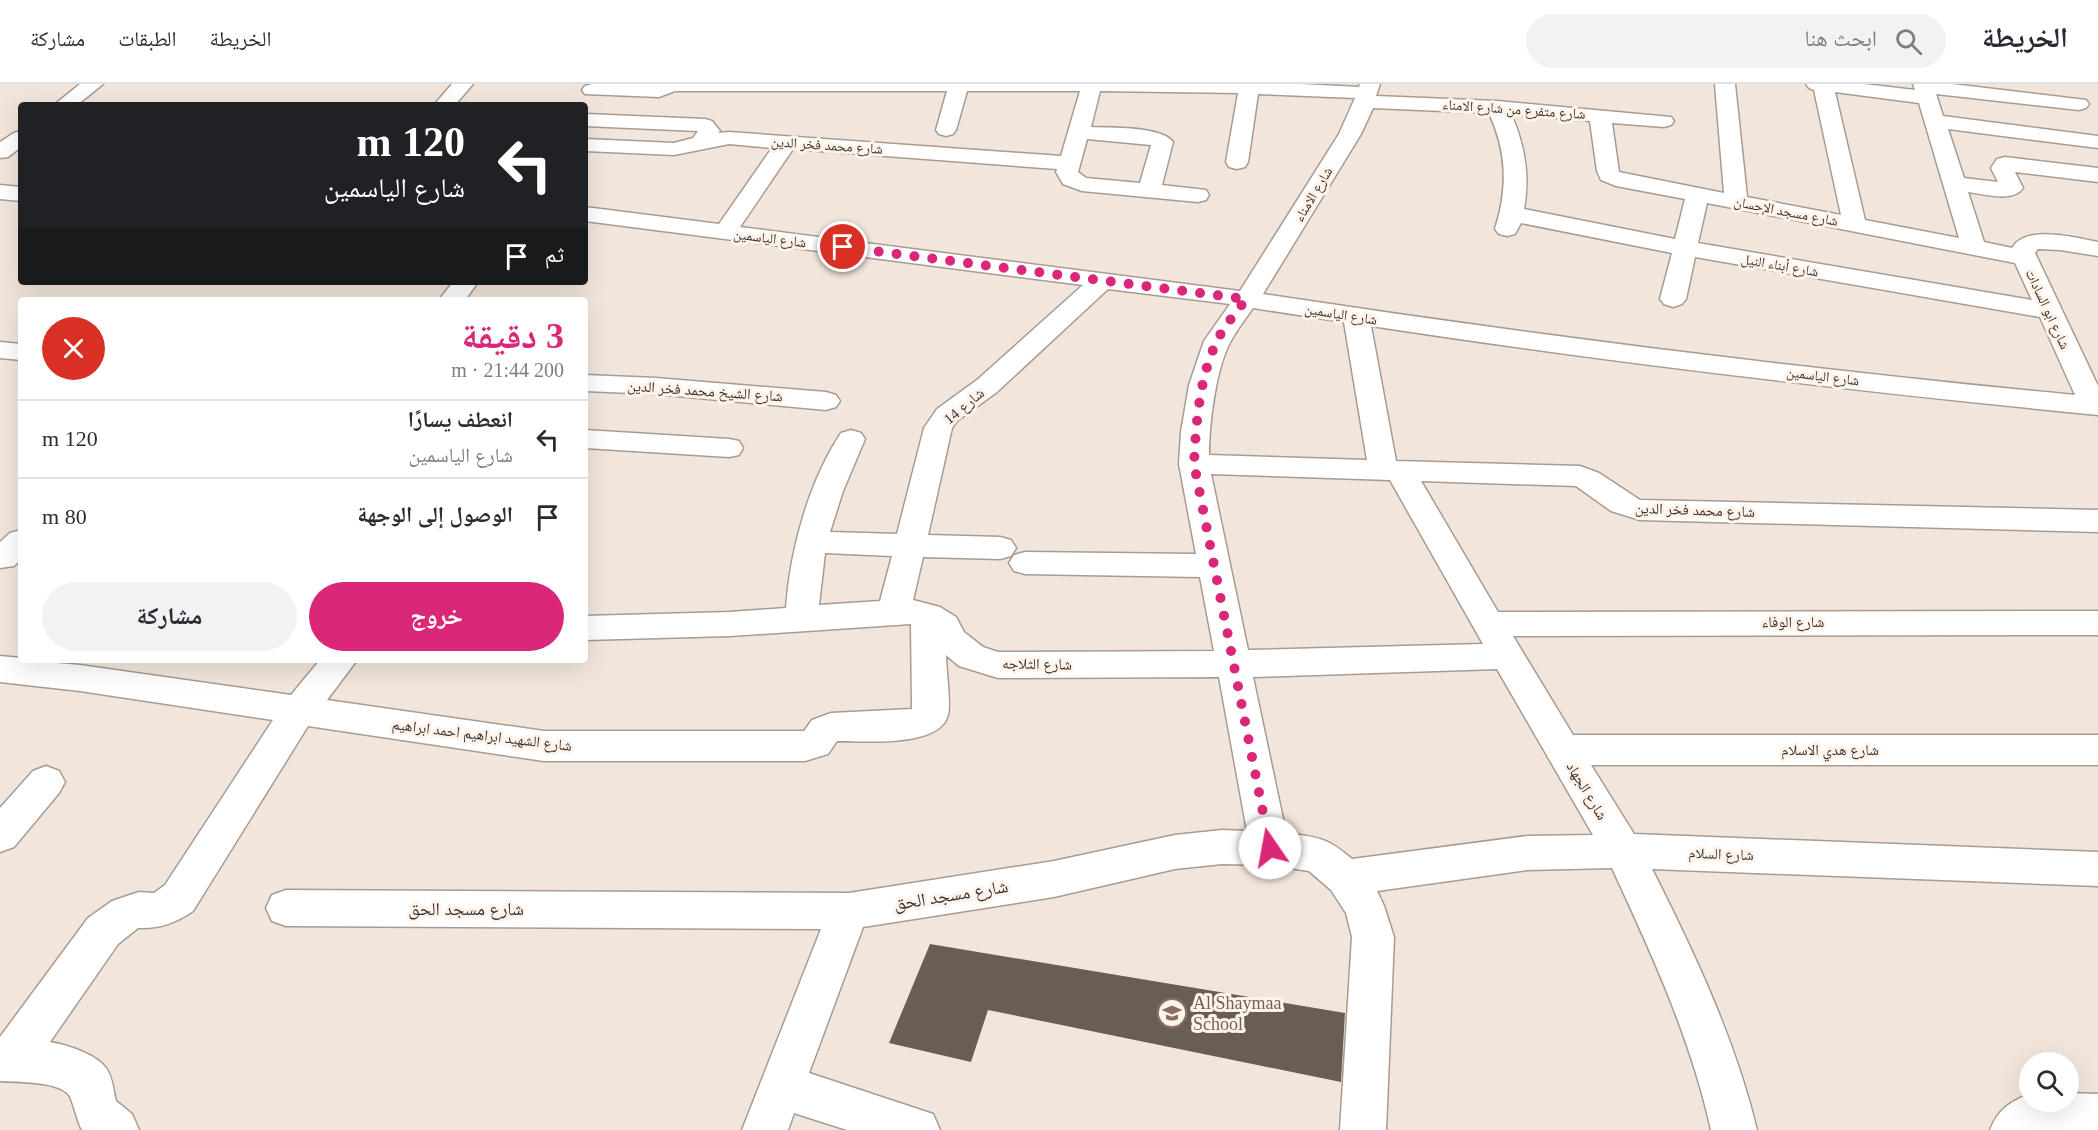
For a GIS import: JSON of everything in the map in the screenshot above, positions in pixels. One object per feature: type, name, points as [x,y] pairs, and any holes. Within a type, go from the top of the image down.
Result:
[{"type":"street","points":[[68,102],[93,84]]},
{"type":"street","points":[[447,102],[463,84]]},
{"type":"street","points":[[1465,84],[1475,106]]},
{"type":"street","points":[[1725,84],[1736,202]]},
{"type":"street","points":[[1855,225],[1821,84],[1925,89],[2076,90],[2096,135],[1935,121]]},
{"type":"street","name":"شارع متفرع من شارع الامناء","points":[[595,87],[659,91],[672,85],[1240,86],[1367,93],[1475,106],[1664,121]]},
{"type":"street","points":[[946,130],[959,85]]},
{"type":"street","points":[[1092,85],[1067,171],[1071,179],[1082,184],[1198,195]]},
{"type":"street","points":[[1237,162],[1240,86]]},
{"type":"street","points":[[578,102],[595,87]]},
{"type":"street","points":[[1925,89],[1974,247]]},
{"type":"street","name":"شارع الامناء","points":[[1270,848],[1194,464],[1195,432],[1203,385],[1217,341],[1267,270],[1350,134],[1367,93]]},
{"type":"street","name":"شارع أبناء النيل","points":[[1497,107],[1509,130],[1516,157],[1518,185],[1509,222],[1684,248],[2049,311]]},
{"type":"street","name":"شارع مسجد الإحسان","points":[[1600,115],[1609,175],[1625,181],[2023,256]]},
{"type":"street","points":[[588,120],[705,125],[709,131],[700,143]]},
{"type":"street","points":[[1078,132],[1149,137],[1161,142],[1149,191]]},
{"type":"street","name":"شارع محمد فخر الدين","points":[[588,145],[674,149],[729,138],[1070,163]]},
{"type":"street","points":[[0,152],[18,139]]},
{"type":"street","points":[[725,232],[787,142]]},
{"type":"street","points":[[1955,184],[2009,190],[2012,188],[2002,168],[2005,164],[2098,175]]},
{"type":"street","points":[[0,192],[18,194]]},
{"type":"street","points":[[1672,299],[1697,195]]},
{"type":"street","name":"شارع الياسمين","points":[[588,214],[1246,299],[1487,336],[1954,392],[2096,406]]},
{"type":"street","name":"شارع ابو السادات","points":[[2096,406],[2023,256],[2024,247],[2031,243],[2043,242],[2098,249]]},
{"type":"street","name":"شارع 14","points":[[911,614],[910,544],[936,435],[947,415],[987,386],[1102,281]]},
{"type":"street","points":[[454,297],[464,285]]},
{"type":"street","name":"شارع الجهاد","points":[[1356,317],[1391,470],[1508,656],[1623,851],[1680,969],[1728,1104],[1734,1130]]},
{"type":"street","points":[[0,350],[18,352]]},
{"type":"street","name":"شارع الشيخ محمد فخر الدين","points":[[588,383],[666,387],[826,401]]},
{"type":"street","points":[[588,439],[729,448]]},
{"type":"street","points":[[802,618],[804,579],[811,542],[822,506],[850,439]]},
{"type":"street","name":"شارع محمد فخر الدين","points":[[1194,464],[1580,476],[1594,481],[1617,502],[1641,510],[2098,521]]},
{"type":"street","points":[[811,542],[910,544],[1012,555],[1214,566]]},
{"type":"street","points":[[588,628],[730,624],[802,618],[911,614]]},
{"type":"street","name":"شارع الثلاجه","points":[[911,614],[944,626],[952,641],[971,657],[998,665],[1232,664],[1508,656]]},
{"type":"street","name":"شارع الشهيد ابراهيم احمد ابراهيم","points":[[0,669],[89,669],[299,710],[544,746],[810,746],[819,740],[825,730],[831,728],[909,725],[925,719],[930,714],[911,614]]},
{"type":"street","name":"شارع الوفاء","points":[[1488,624],[1960,621],[2098,623]]},
{"type":"street","points":[[5,1060],[103,931],[126,915],[139,910],[154,911],[168,906],[179,898],[299,710],[338,663]]},
{"type":"street","name":"شارع هدي الاسلام","points":[[1563,750],[2098,750]]},
{"type":"street","points":[[0,835],[46,782]]},
{"type":"street","name":"شارع مسجد الحق","points":[[286,908],[849,911],[1054,879],[1175,852],[1222,848],[1270,848],[1318,855],[1345,878],[1364,906],[1373,937],[1363,1130]]},
{"type":"street","name":"شارع السلام","points":[[1345,878],[1527,853],[1623,851],[2098,868]]},
{"type":"street","points":[[765,1130],[849,911]]},
{"type":"street","points":[[5,1060],[53,1063],[74,1069],[90,1083],[94,1109],[104,1125],[116,1130]]},
{"type":"street","points":[[781,1086],[917,1130]]},
{"type":"street","points":[[2013,1130],[2029,1117],[2098,1117]]},
{"type":"building","name":"Al Shaymaa School","points":[[930,944],[1345,1013],[1341,1082],[988,1010],[971,1062],[889,1043]]},
{"type":"place","name":"Al Shaymaa School","points":[[1172,1013]]},
{"type":"route","points":[[843,247],[1246,299],[1217,341],[1203,385],[1195,432],[1194,464],[1270,848]]}]
